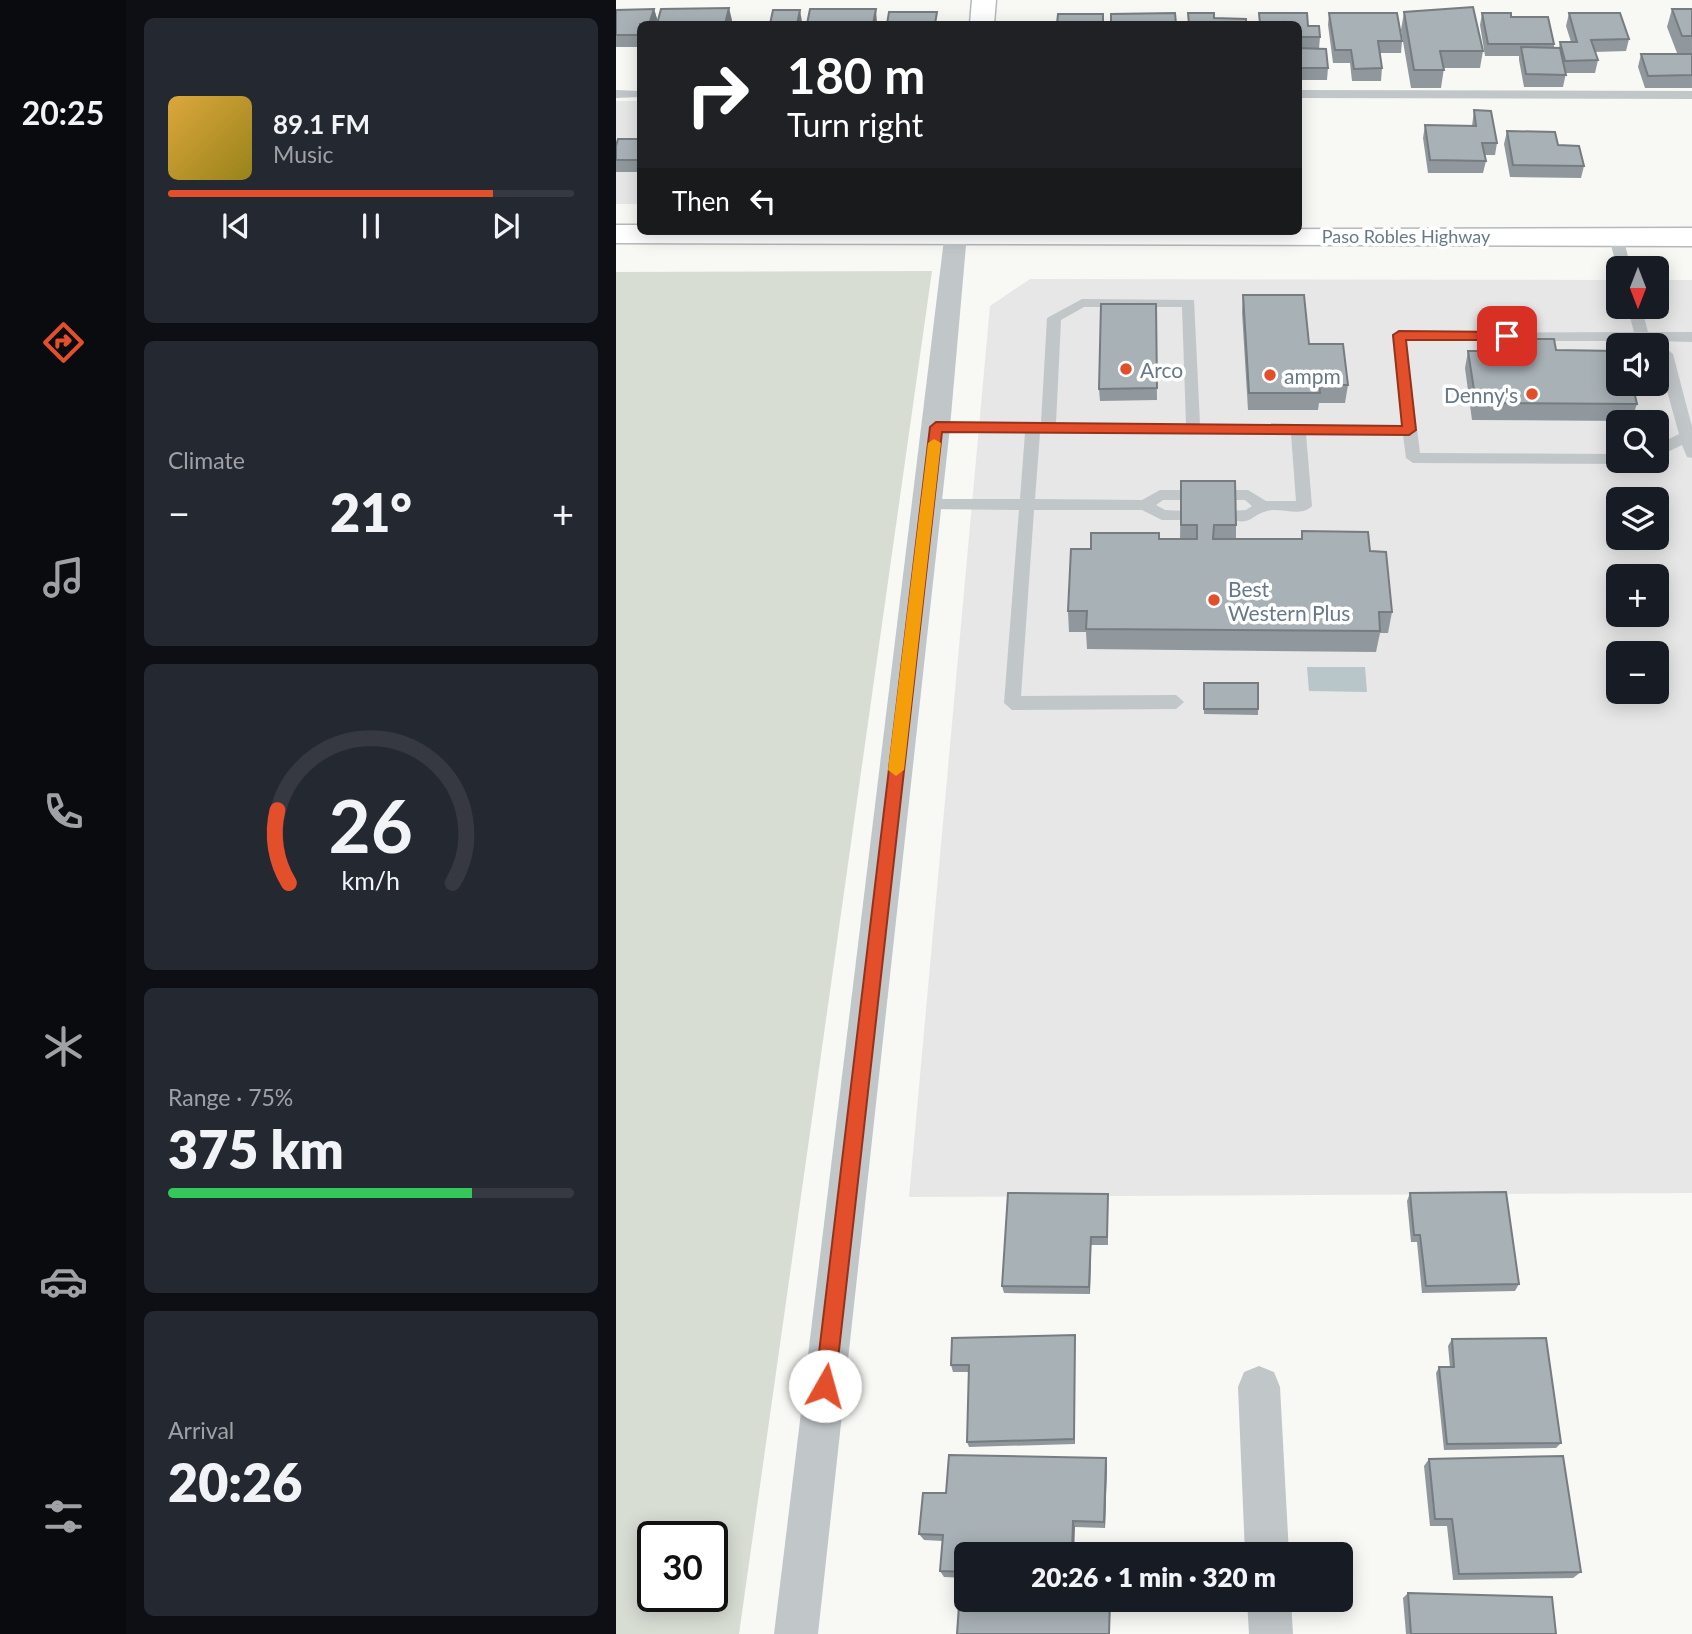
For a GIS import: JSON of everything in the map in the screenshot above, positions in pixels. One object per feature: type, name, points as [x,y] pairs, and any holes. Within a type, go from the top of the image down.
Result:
[{"type":"main road","points":[[982,21],[985,0]]},
{"type":"main road","name":"Paso Robles Highway","points":[[616,234],[637,234]]},
{"type":"main road","name":"Paso Robles Highway","points":[[1286,235],[1692,237]]},
{"type":"street","points":[[796,1634],[936,427],[955,235]]},
{"type":"street","points":[[1259,1387],[1266,1542]]},
{"type":"street","points":[[1269,1612],[1270,1634]]},
{"type":"lane","points":[[616,94],[637,94]]},
{"type":"lane","points":[[1302,94],[1692,95]]},
{"type":"lane","points":[[1616,237],[1621,256]]},
{"type":"lane","points":[[1177,702],[1012,702],[1027,505],[1041,428],[1054,318],[1082,303],[1189,303],[1193,429]]},
{"type":"lane","points":[[1606,342],[1399,335],[1413,458],[1606,459]]},
{"type":"lane","points":[[1669,340],[1692,337]]},
{"type":"lane","points":[[1669,365],[1692,453]]},
{"type":"lane","points":[[936,427],[1409,430]]},
{"type":"lane","points":[[1145,505],[1160,495],[1248,495],[1263,506],[1304,506],[1298,430]]},
{"type":"lane","points":[[1669,446],[1688,436]]},
{"type":"lane","points":[[927,504],[1145,505],[1161,515],[1180,515]]},
{"type":"lane","points":[[1234,515],[1250,516],[1263,506]]},
{"type":"shaded area","points":[[616,101],[637,101],[637,204],[616,204]]},
{"type":"shaded area","points":[[932,271],[739,1634],[616,1634],[616,272]]},
{"type":"shaded area","points":[[1030,279],[1606,280],[1606,319],[1669,319],[1670,280],[1692,280],[1692,1193],[909,1197],[990,306]]},
{"type":"shaded area","points":[[1307,667],[1365,667],[1367,692],[1309,691]]},
{"type":"building","points":[[1473,7],[1483,51],[1440,51],[1444,70],[1414,70],[1404,12]]},
{"type":"building","points":[[729,8],[726,21],[658,21],[661,9]]},
{"type":"building","points":[[654,9],[650,21],[637,21],[637,35],[616,35],[616,10]]},
{"type":"building","points":[[810,9],[876,9],[874,21],[808,21]]},
{"type":"building","points":[[1672,9],[1692,9],[1692,36],[1682,36]]},
{"type":"building","points":[[773,10],[800,10],[798,21],[771,21]]},
{"type":"building","points":[[889,12],[937,12],[936,21],[888,21]]},
{"type":"building","points":[[1175,13],[1176,21],[1111,21],[1111,14]]},
{"type":"building","points":[[1188,13],[1214,13],[1214,18],[1246,19],[1246,21],[1189,21]]},
{"type":"building","points":[[1259,13],[1307,13],[1308,26],[1319,26],[1320,37],[1302,37],[1302,21],[1260,21]]},
{"type":"building","points":[[1329,13],[1397,13],[1402,41],[1378,41],[1382,68],[1354,69],[1351,50],[1335,50]]},
{"type":"building","points":[[1482,13],[1511,13],[1511,17],[1548,17],[1554,44],[1488,44]]},
{"type":"building","points":[[1569,13],[1620,13],[1629,39],[1591,40],[1598,60],[1565,61],[1560,42],[1577,42]]},
{"type":"building","points":[[1058,14],[1103,14],[1103,21],[1057,21]]},
{"type":"building","points":[[1521,47],[1560,48],[1566,75],[1526,74]]},
{"type":"building","points":[[1302,48],[1326,49],[1328,68],[1302,68]]},
{"type":"building","points":[[1641,54],[1692,54],[1692,75],[1648,76]]},
{"type":"building","points":[[1474,110],[1491,111],[1497,143],[1482,143],[1486,161],[1430,160],[1425,125],[1476,126]]},
{"type":"building","points":[[1507,131],[1555,132],[1558,145],[1579,146],[1584,166],[1513,165]]},
{"type":"building","points":[[618,139],[637,139],[637,160],[616,160]]},
{"type":"building","points":[[1243,295],[1304,295],[1309,344],[1343,344],[1348,385],[1319,385],[1320,393],[1249,393]]},
{"type":"building","points":[[1101,304],[1156,304],[1157,388],[1099,389]]},
{"type":"building","points":[[1516,339],[1554,339],[1556,350],[1606,351],[1606,396],[1635,396],[1637,404],[1476,403],[1468,351],[1518,351]]},
{"type":"building","points":[[1181,481],[1235,481],[1236,525],[1214,525],[1213,539],[1302,539],[1302,531],[1368,532],[1370,551],[1386,552],[1392,612],[1379,612],[1380,631],[1086,629],[1087,611],[1068,611],[1071,549],[1091,549],[1091,533],[1159,533],[1159,539],[1197,539],[1197,525],[1181,525]]},
{"type":"building","points":[[1204,683],[1258,683],[1258,709],[1204,709]]},
{"type":"building","points":[[1506,1192],[1519,1284],[1426,1286],[1420,1235],[1414,1235],[1410,1193]]},
{"type":"building","points":[[1008,1193],[1108,1194],[1107,1237],[1091,1237],[1089,1287],[1002,1286]]},
{"type":"building","points":[[1075,1335],[1074,1439],[967,1442],[969,1365],[951,1365],[952,1338]]},
{"type":"building","points":[[1546,1338],[1561,1443],[1447,1444],[1439,1367],[1454,1367],[1452,1339]]},
{"type":"building","points":[[949,1455],[1106,1458],[1104,1522],[1073,1521],[1072,1542],[954,1542],[954,1572],[940,1571],[943,1535],[919,1534],[923,1493],[946,1493]]},
{"type":"building","points":[[1563,1456],[1581,1572],[1459,1574],[1452,1519],[1435,1519],[1429,1459]]},
{"type":"building","points":[[1408,1593],[1552,1597],[1556,1634],[1411,1634]]},
{"type":"building","points":[[959,1612],[1110,1612],[1109,1634],[957,1634]]},
{"type":"slow traffic","points":[[896,770],[934,443]]},
{"type":"place","name":"Arco","points":[[1126,369]]},
{"type":"place","name":"ampm","points":[[1270,375]]},
{"type":"place","name":"Denny's","points":[[1532,394]]},
{"type":"place","name":"Best Western Plus","points":[[1214,600]]},
{"type":"route","points":[[825,1386],[936,427],[1409,430],[1399,335],[1507,336]]}]
